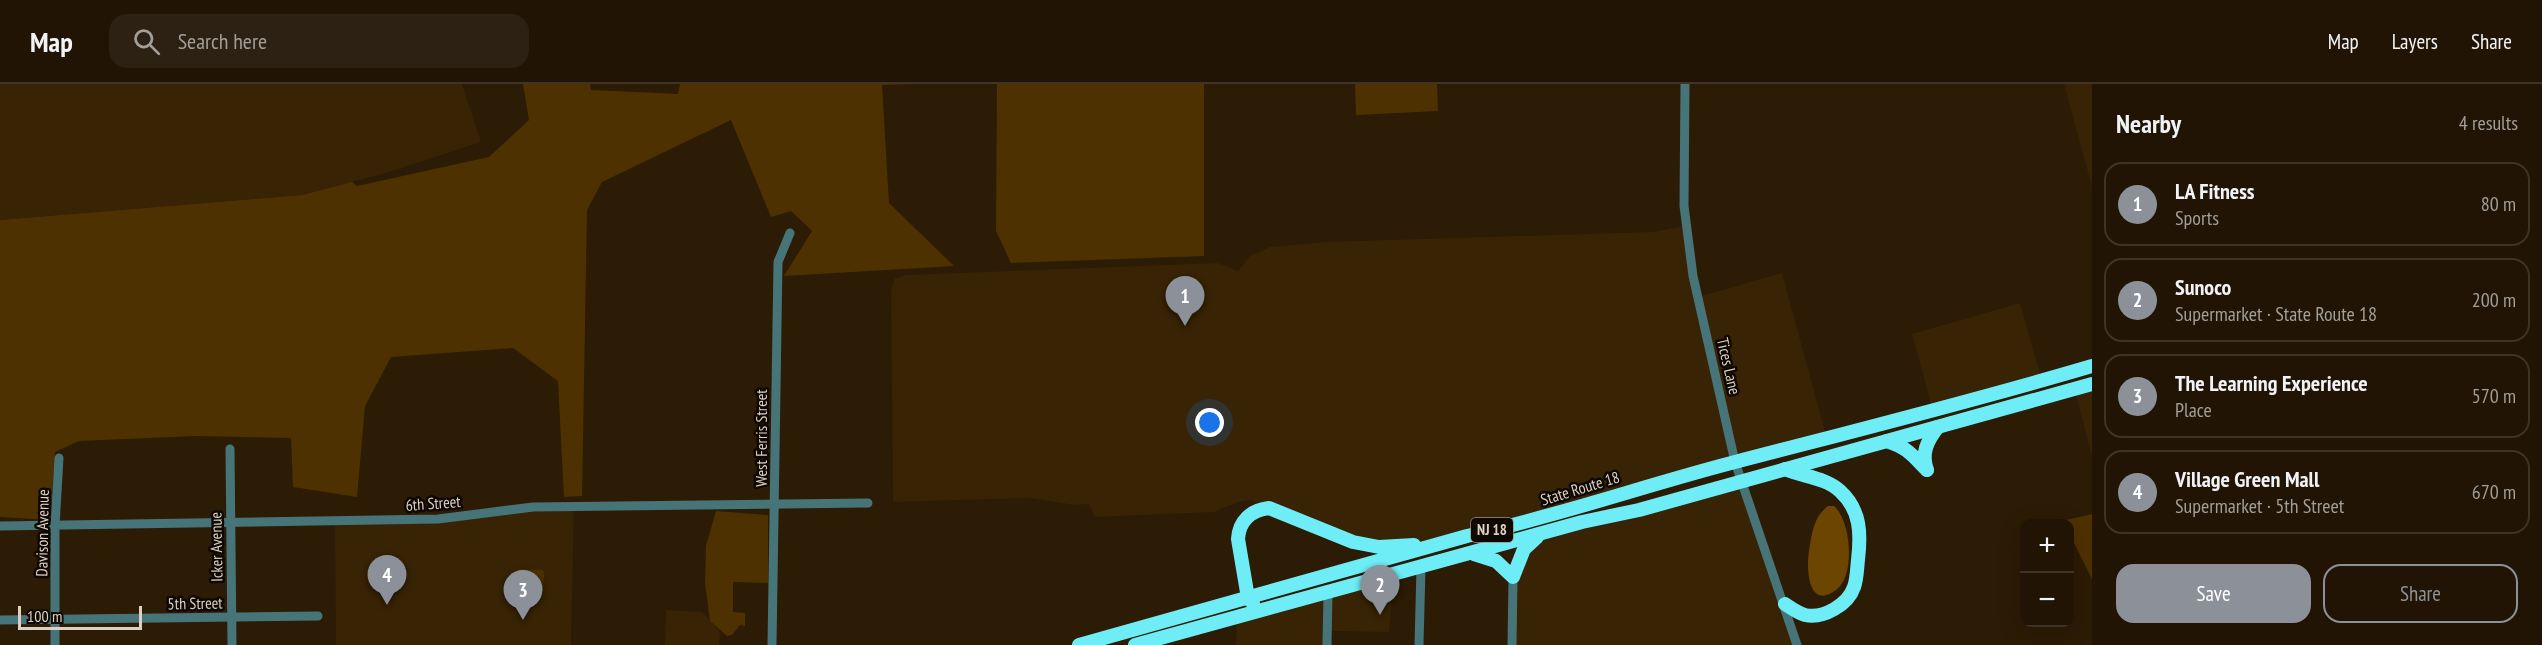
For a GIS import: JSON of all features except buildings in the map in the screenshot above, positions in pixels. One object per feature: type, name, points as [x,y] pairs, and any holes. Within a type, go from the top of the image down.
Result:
[{"type":"highway","name":"State Route 18","points":[[1079,645],[1441,543],[1527,522],[1735,462],[1933,411],[2092,366]]},
{"type":"highway","name":"State Route 18","points":[[1141,644],[2092,384]]},
{"type":"highway","points":[[1887,441],[1904,446],[1927,470],[1924,454],[1938,427]]},
{"type":"highway","points":[[1785,469],[1827,482],[1838,489],[1853,507],[1860,536],[1854,587],[1846,601],[1815,615],[1798,612],[1785,604]]},
{"type":"highway","points":[[1261,612],[1248,598],[1239,531],[1246,518],[1257,509],[1269,508],[1353,542],[1379,547],[1441,543]]},
{"type":"highway","points":[[1472,554],[1490,557],[1512,577],[1524,549],[1539,535]]},
{"type":"street","name":"Tices Lane","points":[[1685,84],[1684,206],[1688,246],[1735,462],[1797,645]]},
{"type":"street","name":"West Ferris Street","points":[[772,645],[778,262],[790,233]]},
{"type":"street","name":"Icker Avenue","points":[[230,449],[232,645]]},
{"type":"street","name":"Davison Avenue","points":[[55,645],[55,526],[59,458]]},
{"type":"street","name":"6th Street","points":[[0,526],[438,519],[533,507],[868,503]]},
{"type":"street","points":[[1419,645],[1420,568]]},
{"type":"street","points":[[1512,577],[1512,645]]},
{"type":"street","points":[[1327,645],[1328,593]]},
{"type":"street","name":"5th Street","points":[[0,620],[318,616]]},
{"type":"shaded area","points":[[0,84],[462,84],[481,142],[386,173],[302,195],[0,220]]},
{"type":"shaded area","points":[[523,84],[590,84],[591,90],[678,94],[680,84],[917,84],[882,85],[889,203],[954,266],[784,276],[812,231],[791,211],[771,217],[731,120],[602,182],[587,210],[582,496],[564,497],[558,381],[513,348],[391,357],[365,406],[357,497],[293,487],[291,438],[195,436],[79,441],[55,452],[50,520],[0,517],[0,220],[302,195],[352,182],[357,186],[489,157],[529,120]]},
{"type":"shaded area","points":[[997,84],[1204,84],[1204,256],[1011,263],[996,231]]},
{"type":"shaded area","points":[[1355,84],[1437,84],[1438,111],[1356,115]]},
{"type":"shaded area","points":[[2064,84],[2092,84],[2092,187]]},
{"type":"shaded area","points":[[1685,226],[1698,297],[1782,273],[1827,439],[1441,543],[1353,542],[1251,500],[1238,502],[1214,512],[1095,517],[1089,504],[1075,505],[1029,498],[893,502],[891,292],[894,279],[906,275],[1218,263],[1238,271],[1250,256],[1270,247],[1326,242],[1652,232]]},
{"type":"shaded area","points":[[2020,303],[2042,381],[1933,411],[1912,334]]},
{"type":"shaded area","points":[[2092,384],[2092,456],[2074,388]]},
{"type":"shaded area","points":[[1742,481],[1797,645],[1512,645],[1513,577],[1531,542]]},
{"type":"shaded area","points":[[574,506],[571,645],[336,645],[335,522]]},
{"type":"shaded area","points":[[1828,506],[1834,506],[1844,523],[1849,561],[1842,583],[1827,595],[1820,595],[1811,585],[1808,558],[1814,527],[1819,515]]},
{"type":"shaded area","points":[[716,511],[768,515],[768,583],[733,582],[733,612],[745,613],[745,626],[740,625],[732,635],[727,636],[710,621],[705,583],[706,546]]},
{"type":"shaded area","points":[[2092,514],[2092,579],[2074,543],[2074,519],[2071,519]]},
{"type":"shaded area","points":[[518,569],[542,570],[544,572],[543,589],[528,585],[527,595],[515,589],[515,594],[511,594],[509,582],[516,576]]},
{"type":"shaded area","points":[[1390,576],[1392,597],[1389,632],[1328,631],[1327,645],[1236,645],[1237,618]]},
{"type":"shaded area","points":[[666,610],[702,612],[720,632],[719,645],[665,645]]},
{"type":"place","name":"LA Fitness","points":[[1185,326]]},
{"type":"place","name":"Village Green Mall","points":[[387,605]]},
{"type":"place","name":"Sunoco","points":[[1380,615]]},
{"type":"place","name":"The Learning Experience","points":[[523,620]]}]
